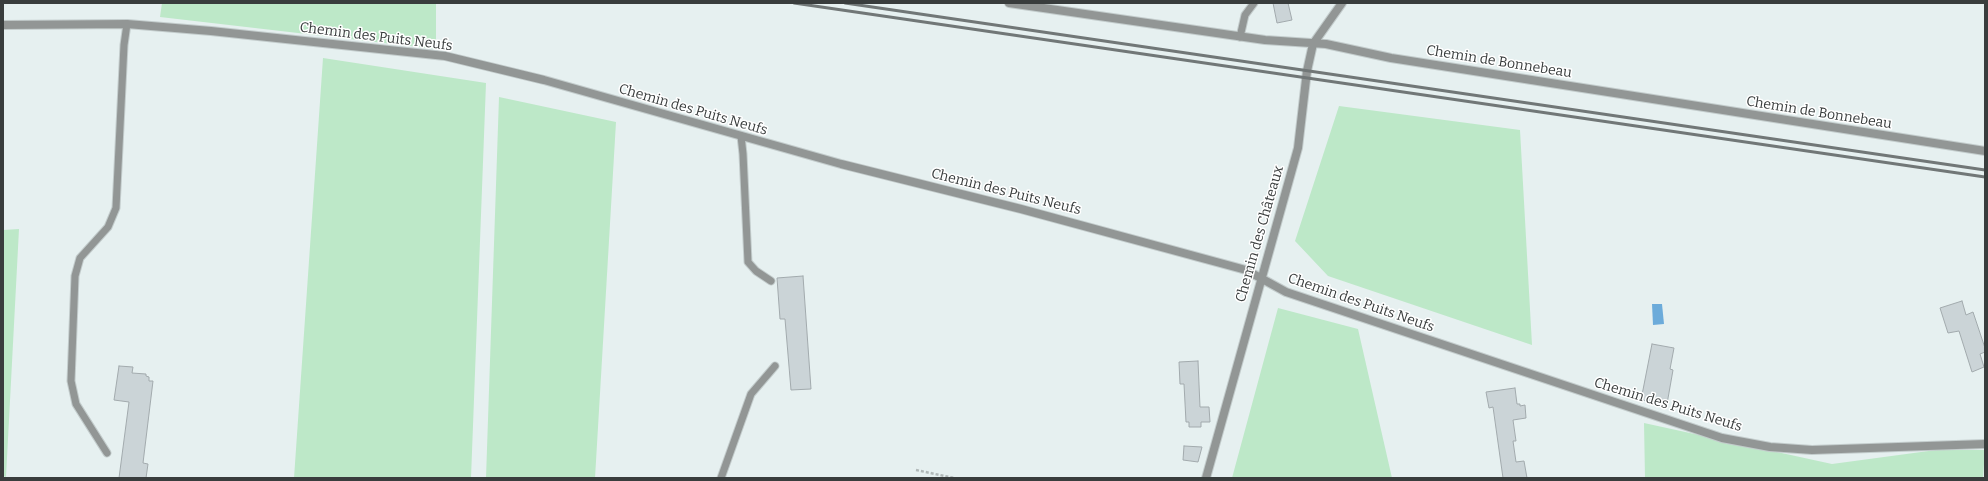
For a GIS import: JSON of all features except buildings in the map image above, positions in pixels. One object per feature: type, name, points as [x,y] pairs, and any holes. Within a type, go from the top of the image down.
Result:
[{"type":"street","name":"Chemin de Bonnebeau","points":[[1009,3],[1240,37],[1326,44],[1391,58],[1985,151]]},
{"type":"street","name":"Chemin des Châteaux","points":[[1206,478],[1298,148],[1307,71],[1313,44],[1342,3]]},
{"type":"street","name":"Chemin des Puits Neufs","points":[[3,25],[128,24],[211,31],[445,56],[544,80],[841,164],[1021,209],[1246,270],[1286,292],[1722,438],[1770,447],[1812,450],[1985,444]]},
{"type":"lane","points":[[1240,37],[1245,15],[1254,3]]},
{"type":"lane","points":[[107,453],[76,404],[71,381],[75,276],[80,258],[108,227],[116,208],[124,45],[128,24]]},
{"type":"lane","points":[[741,136],[748,262],[756,272],[771,282]]},
{"type":"lane","points":[[721,478],[751,394],[775,366]]},
{"type":"path","points":[[916,470],[954,478]]},
{"type":"green space","points":[[162,3],[436,3],[436,49],[160,17]]},
{"type":"green space","points":[[323,58],[486,83],[471,478],[294,478]]},
{"type":"green space","points":[[499,97],[616,122],[595,478],[486,478]]},
{"type":"green space","points":[[1339,106],[1520,130],[1532,345],[1328,276],[1295,241]]},
{"type":"green space","points":[[19,229],[6,477],[3,476],[3,230]]},
{"type":"green space","points":[[1278,308],[1358,329],[1392,478],[1232,478]]},
{"type":"green space","points":[[1644,423],[1832,464],[1936,450],[1985,450],[1983,478],[1645,478]]},
{"type":"water","points":[[1652,304],[1662,304],[1664,324],[1653,325]]},
{"type":"railway","points":[[794,3],[1985,177]]},
{"type":"railway","points":[[845,3],[1985,170]]}]
